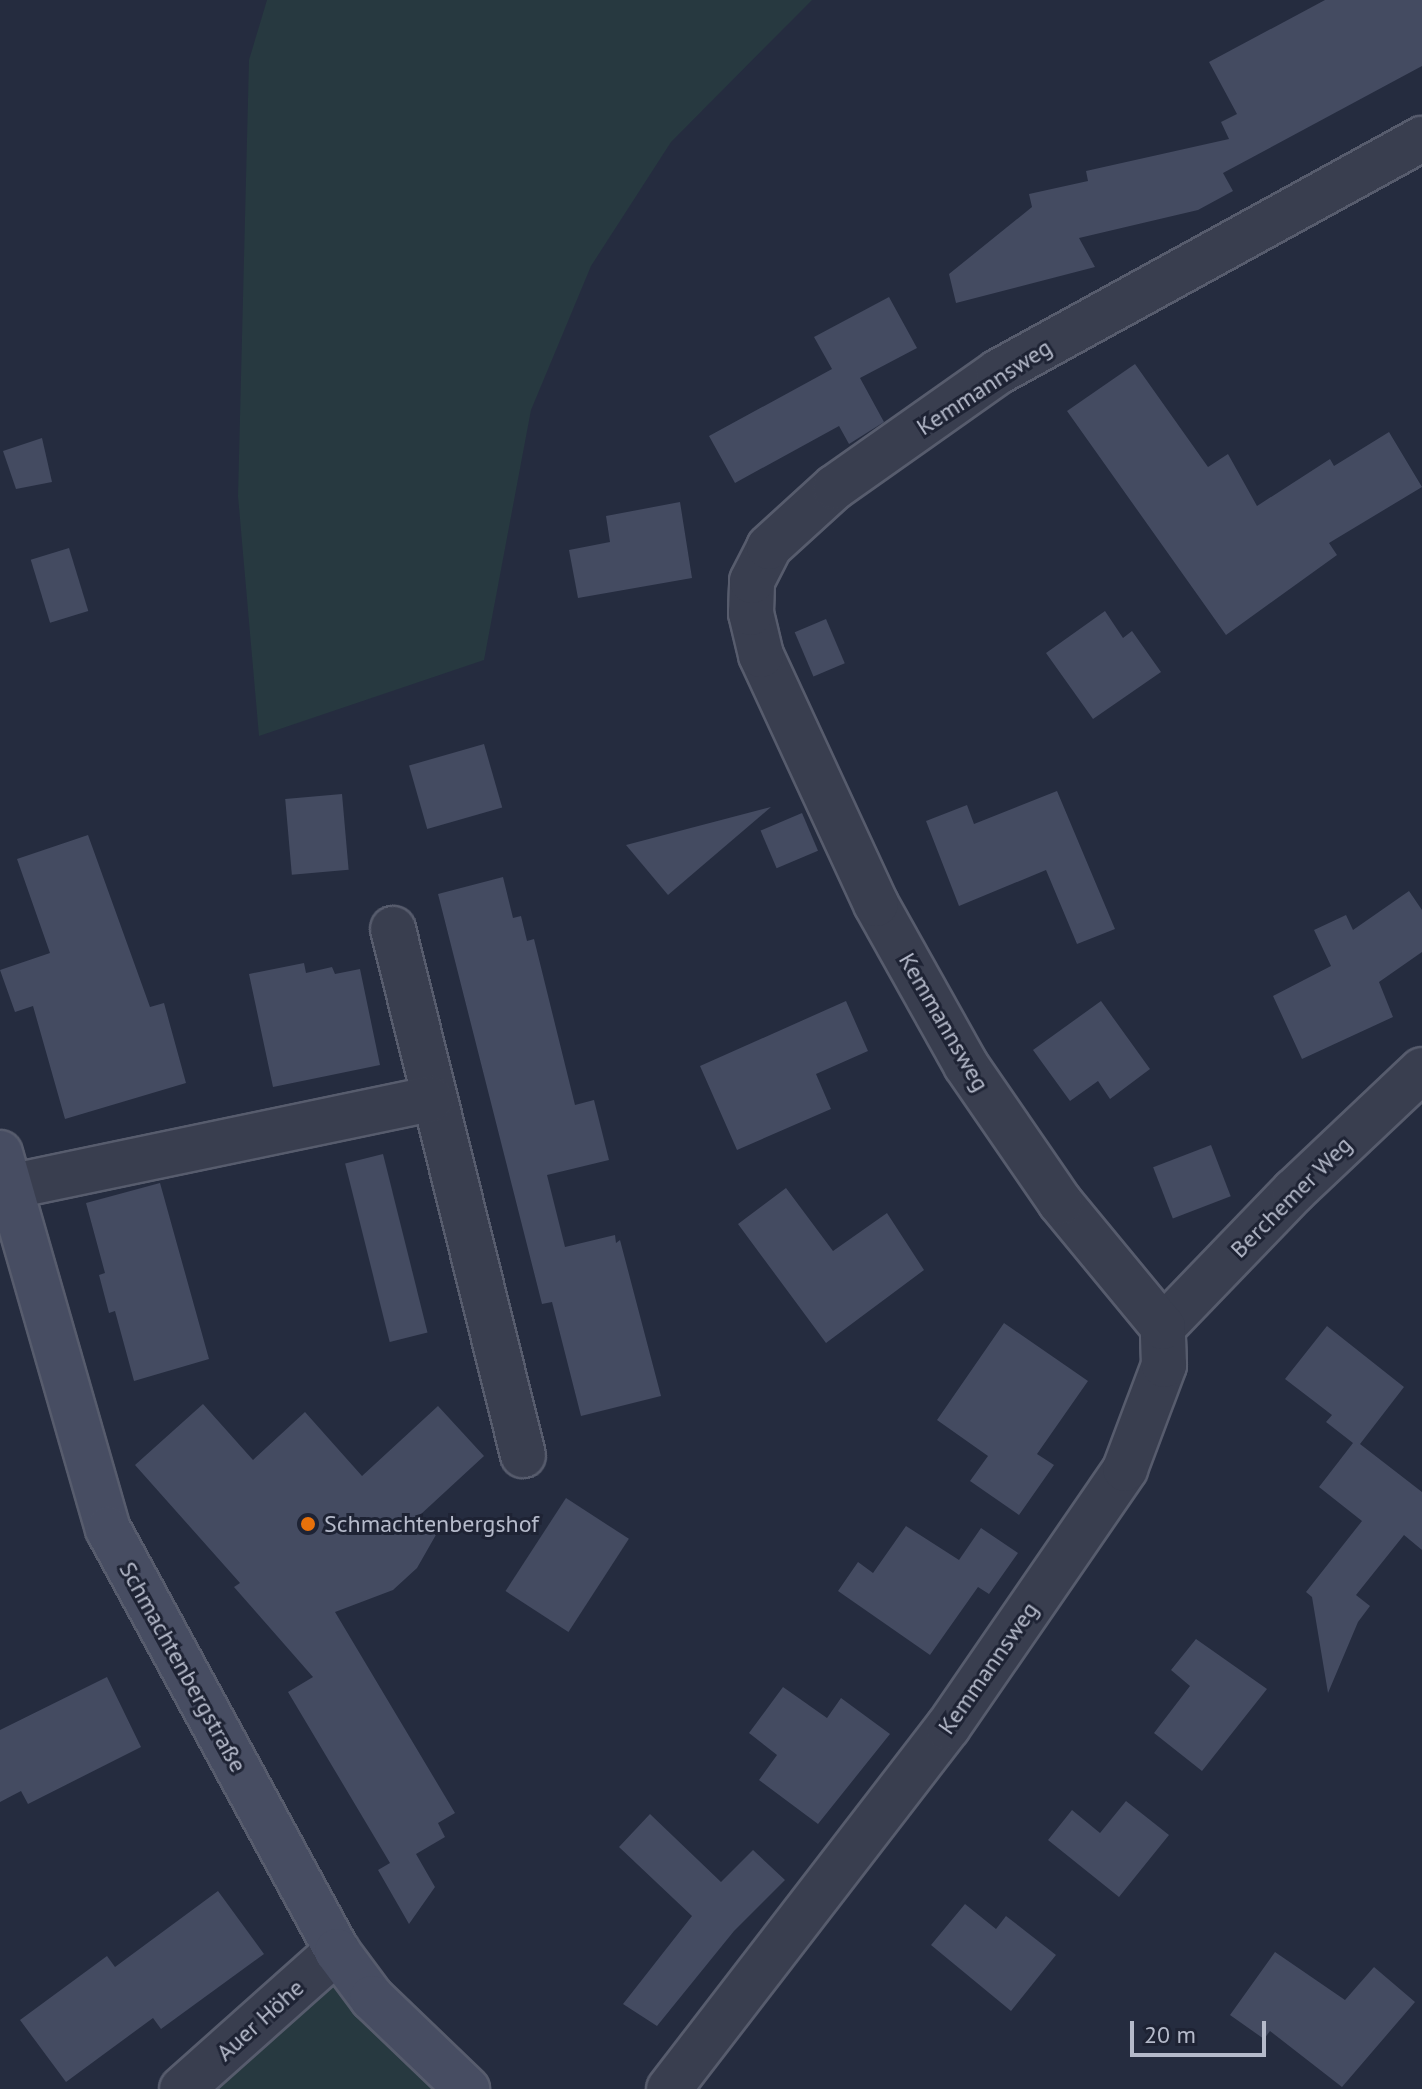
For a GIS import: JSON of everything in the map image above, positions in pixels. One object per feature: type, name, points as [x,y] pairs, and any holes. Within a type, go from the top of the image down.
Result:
[{"type":"street","name":"Kemmannsweg","points":[[669,2089],[948,1727],[1125,1469],[1164,1365],[1163,1327],[1060,1202],[966,1065],[876,904],[761,655],[751,613],[752,581],[769,547],[835,487],[998,372],[1422,139]]},
{"type":"street","points":[[393,929],[431,1099],[523,1455]]},
{"type":"street","name":"Berchemer Weg","points":[[1163,1327],[1294,1191],[1422,1070]]},
{"type":"street","name":"Schmachtenbergstraße","points":[[431,1099],[4,1170],[108,1529],[337,1951],[372,1998],[467,2089]]},
{"type":"street","name":"Auer Höhe","points":[[182,2089],[337,1951]]},
{"type":"shaded area","points":[[267,0],[812,0],[671,142],[591,266],[531,410],[484,660],[259,736],[238,496],[249,60]]},
{"type":"shaded area","points":[[334,1970],[450,2089],[206,2089]]},
{"type":"building","points":[[1325,0],[1422,0],[1422,66],[1223,173],[1233,191],[1198,210],[1079,238],[1095,267],[956,303],[949,274],[1032,207],[1029,194],[1088,181],[1086,171],[1229,139],[1221,122],[1237,114],[1209,62]]},
{"type":"building","points":[[889,297],[917,348],[860,378],[884,422],[849,444],[839,426],[735,483],[709,436],[832,369],[814,337]]},
{"type":"building","points":[[1135,364],[1208,467],[1228,454],[1257,506],[1330,459],[1334,466],[1389,432],[1422,487],[1329,543],[1337,555],[1226,635],[1067,411]]},
{"type":"building","points":[[42,438],[52,482],[16,489],[3,451]]},
{"type":"building","points":[[680,502],[692,578],[578,598],[569,550],[610,542],[606,516]]},
{"type":"building","points":[[69,548],[88,611],[50,623],[31,560]]},
{"type":"building","points":[[1105,611],[1123,638],[1132,631],[1161,672],[1093,719],[1046,653]]},
{"type":"building","points":[[826,619],[845,663],[813,676],[795,632]]},
{"type":"building","points":[[484,744],[502,807],[427,829],[409,765]]},
{"type":"building","points":[[1057,791],[1115,929],[1077,944],[1046,870],[959,906],[926,821],[967,805],[974,824]]},
{"type":"building","points":[[342,794],[349,870],[292,875],[285,799]]},
{"type":"building","points":[[771,807],[668,895],[626,845]]},
{"type":"building","points":[[802,813],[818,851],[777,868],[761,831]]},
{"type":"building","points":[[88,835],[150,1007],[164,1003],[186,1083],[65,1119],[33,1006],[15,1012],[0,970],[50,953],[17,859]]},
{"type":"building","points":[[503,877],[513,918],[521,916],[527,941],[534,939],[575,1105],[594,1100],[609,1160],[547,1175],[565,1247],[615,1235],[616,1243],[620,1240],[661,1396],[581,1416],[552,1302],[542,1304],[438,894]]},
{"type":"building","points":[[1409,891],[1422,910],[1422,952],[1379,982],[1393,1017],[1302,1059],[1273,996],[1331,966],[1314,930],[1346,915],[1353,930]]},
{"type":"building","points":[[304,963],[306,973],[332,967],[335,974],[360,969],[380,1065],[273,1087],[249,974]]},
{"type":"building","points":[[846,1001],[868,1051],[816,1074],[831,1109],[737,1150],[700,1066]]},
{"type":"building","points":[[1101,1001],[1150,1069],[1110,1099],[1098,1081],[1070,1101],[1033,1050]]},
{"type":"building","points":[[1211,1145],[1231,1196],[1173,1219],[1153,1167]]},
{"type":"building","points":[[383,1154],[428,1333],[390,1342],[345,1163]]},
{"type":"building","points":[[160,1183],[209,1359],[134,1381],[115,1311],[109,1313],[99,1275],[105,1273],[86,1203]]},
{"type":"building","points":[[786,1188],[833,1251],[887,1213],[924,1270],[826,1343],[738,1224]]},
{"type":"building","points":[[1004,1323],[1088,1381],[1037,1454],[1054,1465],[1019,1515],[970,1481],[988,1456],[937,1420]]},
{"type":"building","points":[[1327,1326],[1404,1387],[1360,1444],[1422,1492],[1422,1550],[1404,1535],[1356,1595],[1370,1606],[1358,1622],[1328,1693],[1312,1597],[1306,1592],[1362,1521],[1319,1487],[1353,1443],[1326,1422],[1332,1415],[1285,1379]]},
{"type":"building","name":"Schmachtenbergshof","points":[[203,1404],[253,1460],[305,1412],[362,1476],[438,1406],[484,1456],[420,1515],[437,1533],[417,1568],[393,1590],[335,1612],[455,1813],[438,1823],[445,1837],[416,1854],[435,1887],[409,1924],[378,1870],[390,1863],[288,1692],[313,1677],[234,1587],[240,1583],[135,1465]]},
{"type":"building","points":[[566,1498],[629,1539],[568,1632],[506,1591]]},
{"type":"building","points":[[906,1526],[959,1560],[981,1528],[1018,1553],[989,1594],[978,1587],[930,1655],[838,1591],[858,1562],[873,1573]]},
{"type":"building","points":[[1196,1639],[1267,1689],[1202,1771],[1154,1733],[1190,1686],[1171,1670]]},
{"type":"building","points":[[107,1677],[141,1747],[28,1804],[21,1791],[0,1802],[0,1730]]},
{"type":"building","points":[[783,1687],[827,1718],[841,1698],[890,1734],[818,1824],[759,1780],[777,1755],[749,1733]]},
{"type":"building","points":[[1126,1801],[1169,1835],[1119,1897],[1048,1840],[1072,1810],[1100,1833]]},
{"type":"building","points":[[650,1814],[721,1882],[753,1850],[785,1880],[734,1931],[657,2026],[623,2004],[692,1916],[619,1847]]},
{"type":"building","points":[[218,1891],[264,1954],[161,2029],[153,2018],[66,2082],[20,2020],[107,1956],[115,1967]]},
{"type":"building","points":[[965,1904],[996,1929],[1006,1916],[1056,1955],[1011,2011],[931,1945]]},
{"type":"building","points":[[1275,1952],[1345,2000],[1374,1967],[1415,2002],[1342,2087],[1270,2031],[1264,2039],[1230,2015]]},
{"type":"place","name":"Schmachtenbergshof","points":[[308,1524]]}]
